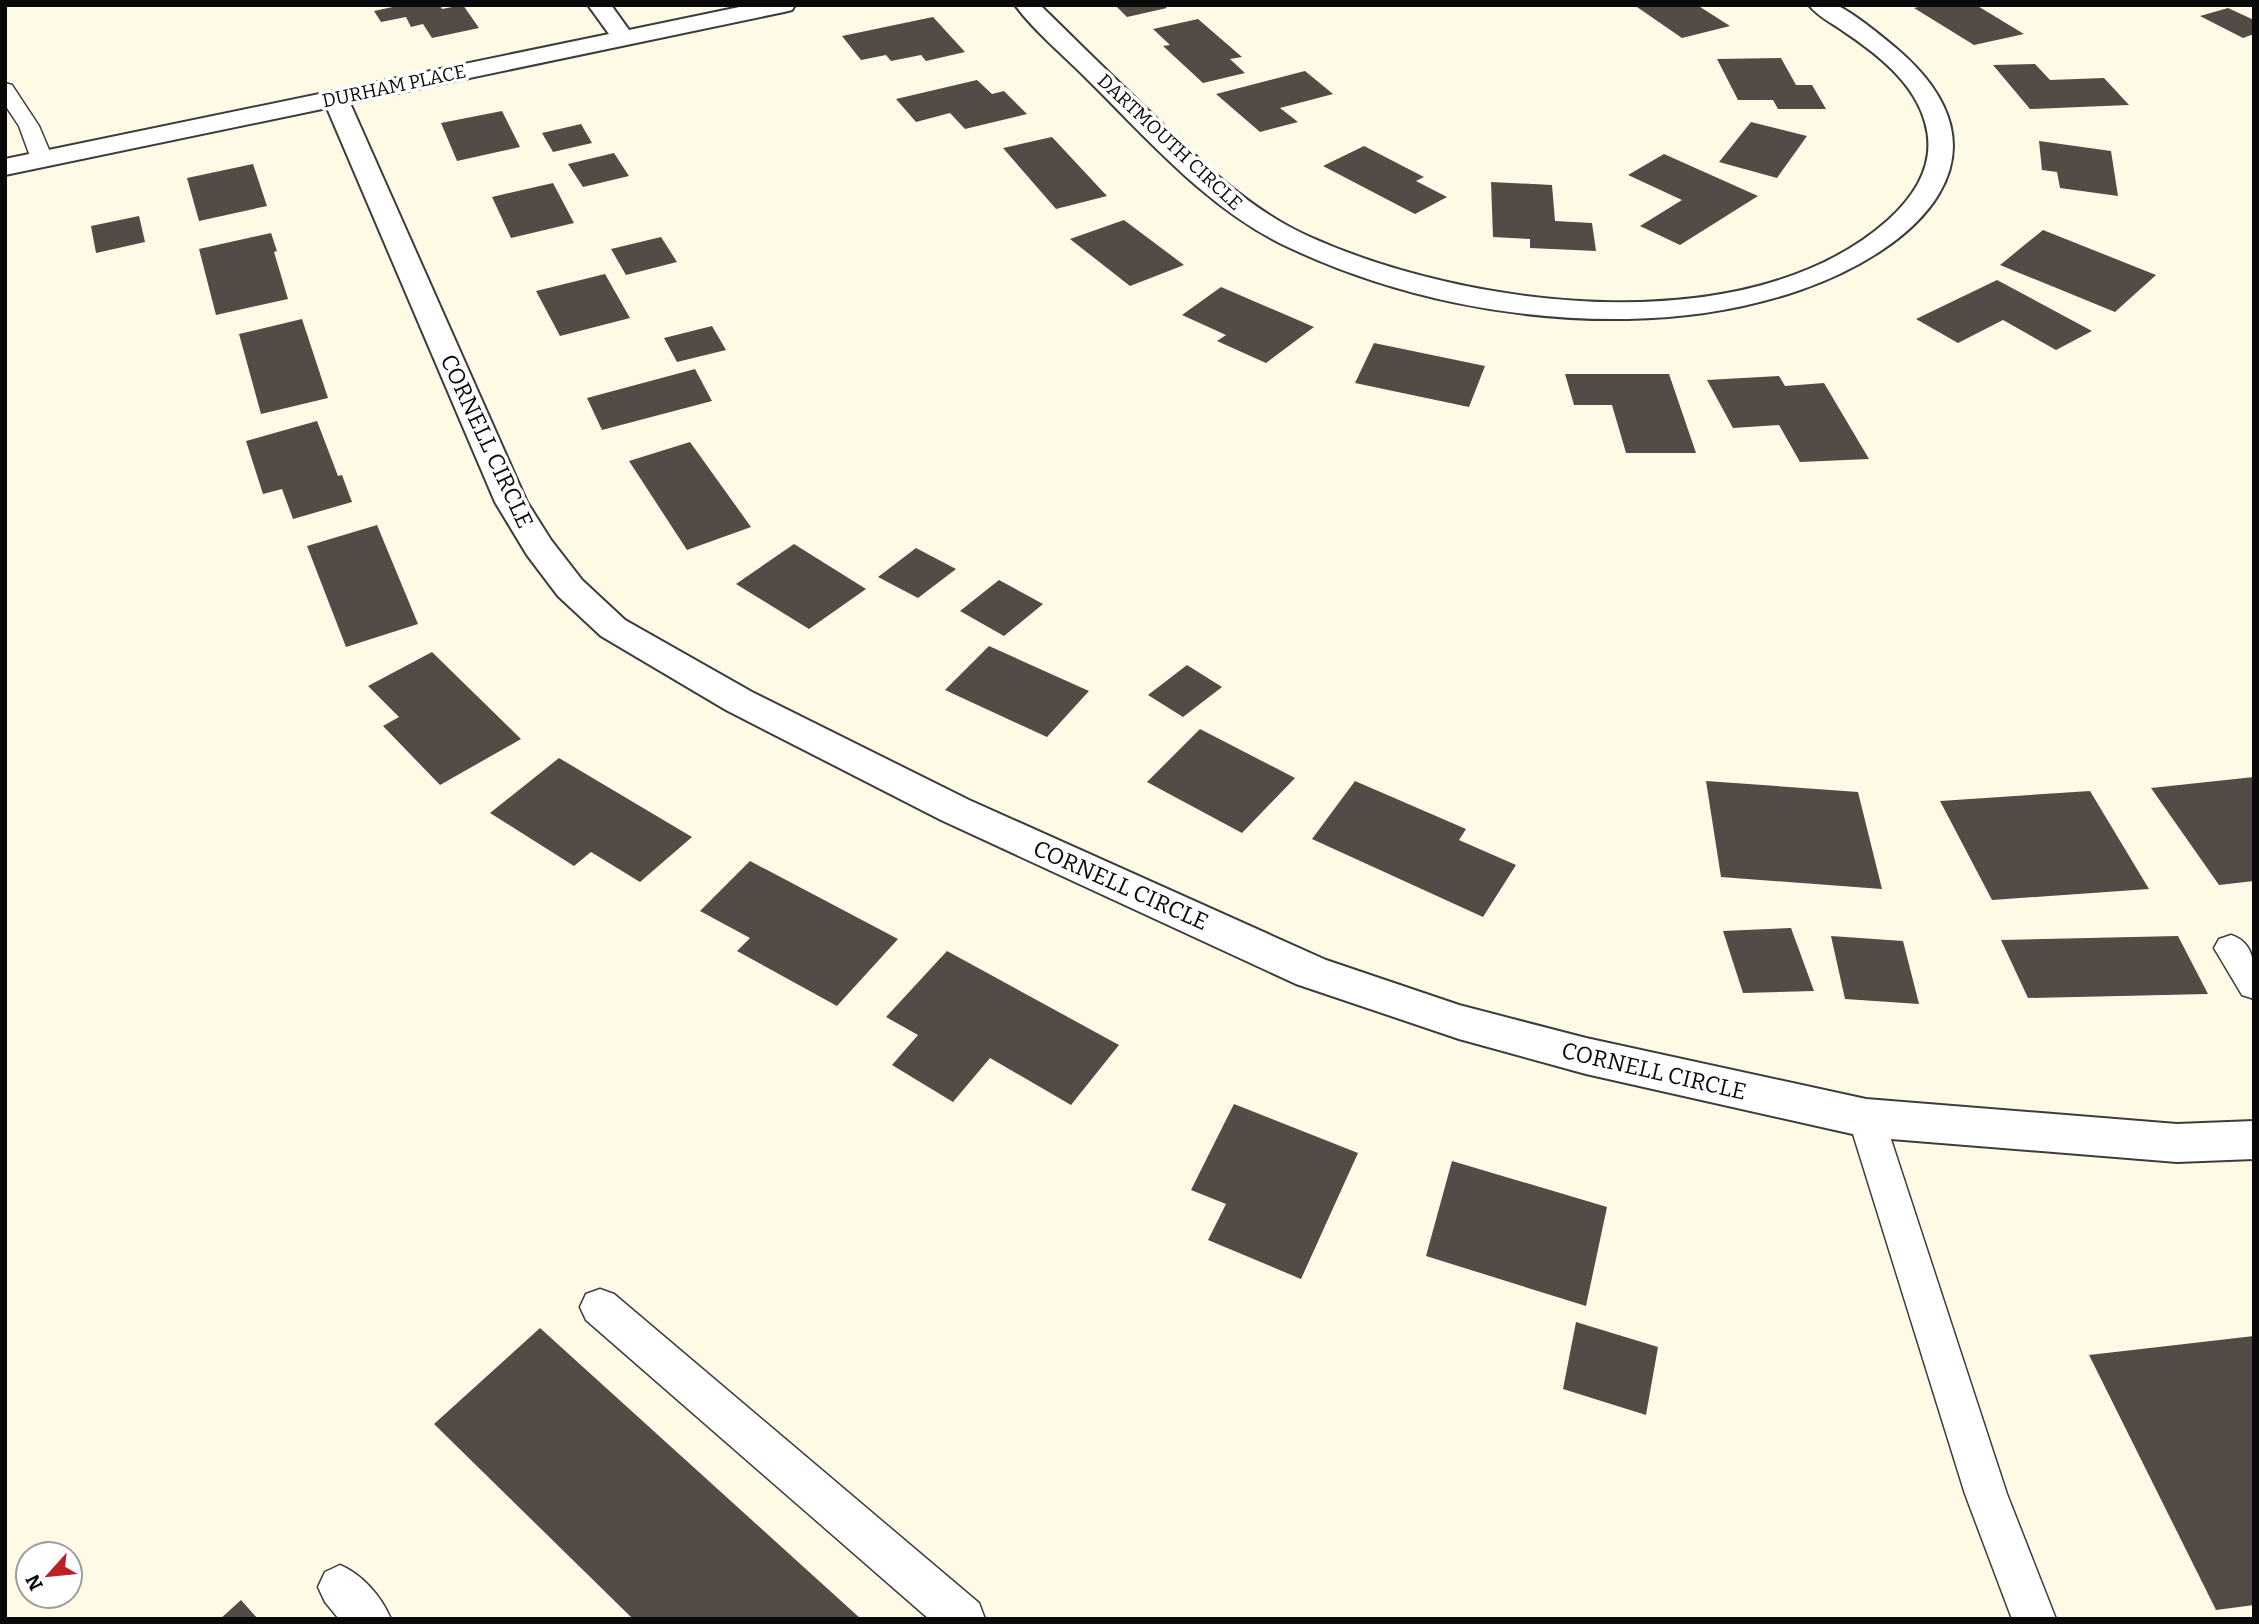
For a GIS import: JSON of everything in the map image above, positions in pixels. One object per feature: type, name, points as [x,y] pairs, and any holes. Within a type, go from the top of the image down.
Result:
[{"type":"street","points":[[599,5],[624,39]]},
{"type":"street","name":"DURHAM PLACE","points":[[5,167],[784,5]]},
{"type":"street","name":"DARTMOUTH CIRCLE","points":[[1026,5],[1173,149],[1249,215],[1297,241],[1353,265],[1417,285],[1546,307],[1614,310],[1676,307],[1735,299],[1790,284],[1842,263],[1880,242],[1911,215],[1930,192],[1942,162],[1942,134],[1919,86],[1872,40],[1820,5]]},
{"type":"street","name":"CORNELL CIRCLE","points":[[335,98],[511,502],[539,547],[570,588],[613,628],[739,701],[955,810],[1311,972],[1459,1022],[1586,1056],[1866,1118],[2177,1143],[2254,1140]]},
{"type":"lane","points":[[5,89],[29,126],[42,159]]},
{"type":"lane","points":[[2231,948],[2254,985]]},
{"type":"lane","points":[[1866,1118],[1986,1494],[2035,1619]]},
{"type":"lane","points":[[600,1307],[963,1619]]},
{"type":"lane","points":[[340,1587],[369,1619]]},
{"type":"building","points":[[402,5],[440,5],[442,9],[463,5],[479,28],[432,38],[423,24],[411,27],[406,17],[381,22],[374,11]]},
{"type":"building","points":[[1115,5],[1163,5],[1167,8],[1127,17]]},
{"type":"building","points":[[1634,5],[1697,5],[1730,26],[1682,38]]},
{"type":"building","points":[[1927,5],[1976,5],[2024,34],[1974,45],[1914,8]]},
{"type":"building","points":[[2228,8],[2254,20],[2254,34],[2243,38],[2200,16]]},
{"type":"building","points":[[933,17],[965,52],[926,61],[921,55],[891,61],[886,55],[861,60],[842,36]]},
{"type":"building","points":[[1198,19],[1242,57],[1230,59],[1245,73],[1203,83],[1163,46],[1170,45],[1153,29]]},
{"type":"building","points":[[1781,58],[1796,85],[1812,85],[1826,109],[1778,109],[1773,100],[1738,100],[1717,59]]},
{"type":"building","points":[[2035,64],[2050,80],[2104,78],[2129,105],[2030,109],[1993,65]]},
{"type":"building","points":[[1305,71],[1333,94],[1280,108],[1298,122],[1260,132],[1216,94]]},
{"type":"building","points":[[977,80],[992,94],[1004,91],[1027,114],[965,129],[950,113],[916,122],[896,99]]},
{"type":"building","points":[[502,111],[520,147],[457,161],[441,123]]},
{"type":"building","points":[[1751,122],[1807,136],[1777,178],[1719,162]]},
{"type":"building","points":[[581,124],[592,143],[553,152],[542,133]]},
{"type":"building","points":[[1052,137],[1107,196],[1056,209],[1003,148]]},
{"type":"building","points":[[2039,141],[2111,151],[2118,196],[2060,188],[2057,172],[2042,170]]},
{"type":"building","points":[[1364,146],[1424,177],[1416,181],[1447,197],[1415,214],[1323,166]]},
{"type":"building","points":[[614,153],[629,176],[583,187],[568,164]]},
{"type":"building","points":[[1664,154],[1758,196],[1680,245],[1640,226],[1682,200],[1628,175]]},
{"type":"building","points":[[253,164],[267,206],[199,221],[187,178]]},
{"type":"building","points":[[1491,182],[1552,185],[1555,221],[1592,223],[1596,251],[1530,248],[1530,239],[1493,237]]},
{"type":"building","points":[[553,183],[574,223],[511,238],[492,197]]},
{"type":"building","points":[[139,216],[145,242],[96,253],[91,226]]},
{"type":"building","points":[[1124,220],[1184,265],[1130,286],[1070,239]]},
{"type":"building","points":[[2043,230],[2156,275],[2115,312],[2000,265]]},
{"type":"building","points":[[271,233],[288,299],[216,315],[199,249]]},
{"type":"building","points":[[661,237],[677,262],[626,275],[611,249]]},
{"type":"building","points":[[605,274],[630,318],[560,336],[536,291]]},
{"type":"building","points":[[1997,280],[2092,331],[2056,350],[2003,320],[1958,343],[1916,319]]},
{"type":"building","points":[[1221,287],[1314,327],[1266,363],[1217,341],[1226,335],[1182,315]]},
{"type":"building","points":[[302,319],[328,398],[261,414],[239,334]]},
{"type":"building","points":[[712,326],[726,350],[677,362],[664,338]]},
{"type":"building","points":[[1374,343],[1485,366],[1469,407],[1355,383]]},
{"type":"building","points":[[695,369],[712,401],[602,430],[587,398]]},
{"type":"building","points":[[1565,374],[1669,374],[1696,453],[1626,453],[1612,405],[1574,405]]},
{"type":"building","points":[[1779,376],[1785,386],[1824,383],[1869,459],[1800,462],[1779,425],[1733,428],[1707,380]]},
{"type":"building","points":[[317,421],[338,476],[342,475],[352,502],[293,519],[282,489],[263,494],[246,441]]},
{"type":"building","points":[[690,442],[751,527],[687,550],[629,461]]},
{"type":"building","points":[[377,525],[418,624],[346,647],[307,546]]},
{"type":"building","points":[[794,544],[866,589],[809,629],[736,584]]},
{"type":"building","points":[[916,548],[956,569],[918,598],[878,577]]},
{"type":"building","points":[[999,580],[1043,604],[1004,636],[960,611]]},
{"type":"building","points":[[989,646],[1089,691],[1047,737],[945,690]]},
{"type":"building","points":[[432,652],[521,739],[440,785],[383,726],[399,717],[368,686]]},
{"type":"building","points":[[1187,665],[1222,687],[1183,717],[1148,695]]},
{"type":"building","points":[[1200,729],[1295,778],[1242,833],[1147,782]]},
{"type":"building","points":[[559,758],[692,837],[640,882],[591,852],[574,866],[490,813]]},
{"type":"building","points":[[2254,777],[2254,881],[2219,885],[2151,788]]},
{"type":"building","points":[[1355,781],[1466,829],[1459,840],[1516,865],[1483,917],[1312,839]]},
{"type":"building","points":[[1706,781],[1858,792],[1882,889],[1721,877]]},
{"type":"building","points":[[2090,791],[2149,889],[1992,900],[1940,801]]},
{"type":"building","points":[[750,861],[898,939],[837,1006],[737,951],[750,938],[700,911]]},
{"type":"building","points":[[1791,928],[1814,991],[1743,993],[1723,931]]},
{"type":"building","points":[[1831,936],[1903,941],[1919,1004],[1845,999]]},
{"type":"building","points":[[2178,936],[2208,994],[2028,998],[2001,940]]},
{"type":"building","points":[[947,951],[1119,1045],[1071,1105],[990,1058],[953,1102],[892,1065],[918,1035],[886,1017]]},
{"type":"building","points":[[1234,1104],[1358,1153],[1301,1279],[1208,1240],[1226,1204],[1191,1190]]},
{"type":"building","points":[[1452,1161],[1607,1207],[1586,1306],[1426,1256]]},
{"type":"building","points":[[1576,1322],[1658,1347],[1646,1415],[1563,1389]]},
{"type":"building","points":[[540,1328],[861,1619],[633,1619],[434,1424]]},
{"type":"building","points":[[2254,1336],[2254,1605],[2216,1610],[2089,1355]]},
{"type":"building","points":[[241,1600],[258,1619],[220,1619]]}]
